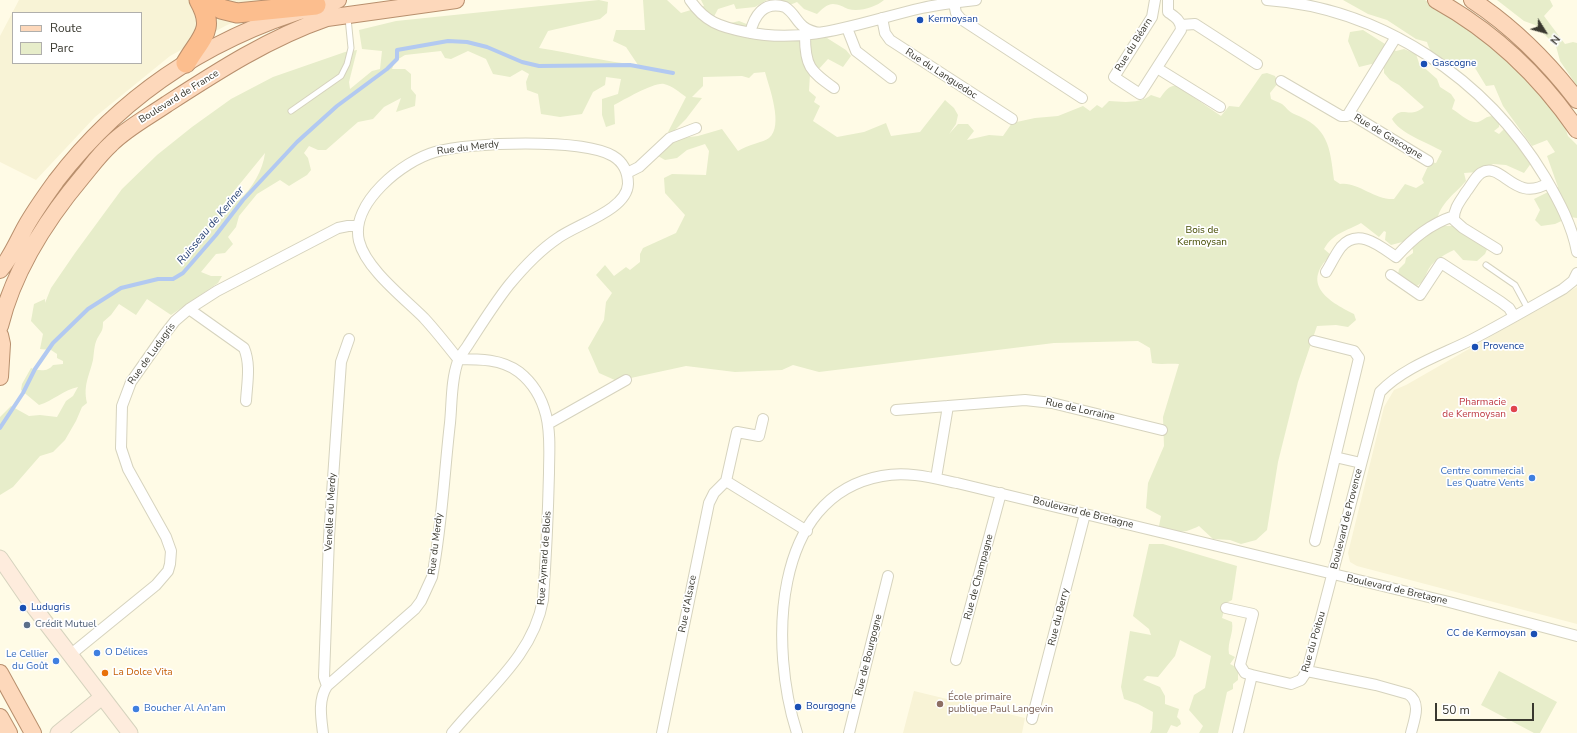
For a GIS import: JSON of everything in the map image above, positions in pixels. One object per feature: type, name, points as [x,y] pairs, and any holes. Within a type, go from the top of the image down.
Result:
[{"type":"highway","points":[[186,63],[207,28],[206,17],[199,0]]},
{"type":"highway","points":[[211,0],[221,9],[237,13],[316,5]]},
{"type":"main road","name":"Boulevard de France","points":[[0,270],[41,203],[87,144],[136,99],[186,63],[230,37],[272,20],[316,5],[338,0]]},
{"type":"main road","name":"Boulevard de France","points":[[0,326],[15,281],[38,238],[62,202],[111,144],[144,119],[236,62],[307,25],[327,18],[456,0]]},
{"type":"main road","points":[[1436,0],[1484,31],[1518,59],[1543,84],[1577,130]]},
{"type":"main road","points":[[1472,0],[1487,10],[1526,42],[1552,69],[1577,100]]},
{"type":"main road","points":[[0,335],[2,344],[0,377]]},
{"type":"main road","points":[[0,558],[17,584],[130,733]]},
{"type":"main road","points":[[0,673],[33,733]]},
{"type":"main road","points":[[58,733],[102,697]]},
{"type":"main road","points":[[0,717],[9,733]]},
{"type":"street","points":[[690,0],[700,14],[712,22],[750,33],[777,37],[805,36],[847,28],[921,8],[976,0]]},
{"type":"street","name":"Rue du Béarn","points":[[1155,0],[1152,17],[1114,77],[1140,94],[1180,33],[1181,25]]},
{"type":"street","points":[[1168,0],[1168,12],[1178,20],[1181,25],[1195,24],[1257,64]]},
{"type":"street","points":[[1267,0],[1328,10],[1396,37],[1452,72],[1484,99],[1516,135],[1548,183],[1568,223],[1577,252]]},
{"type":"street","points":[[750,33],[754,16],[762,7],[774,3],[785,7],[806,29],[821,33]]},
{"type":"street","points":[[954,3],[956,12],[961,19],[1082,98]]},
{"type":"street","points":[[793,36],[795,25],[794,18]]},
{"type":"street","name":"Rue du Languedoc","points":[[882,18],[885,33],[890,40],[1012,120]]},
{"type":"street","points":[[847,28],[856,51],[891,78]]},
{"type":"street","points":[[805,36],[808,65],[816,76],[834,88]]},
{"type":"street","name":"Rue de Gascogne","points":[[1280,81],[1341,116],[1347,116],[1396,37]]},
{"type":"street","points":[[1157,68],[1220,108]]},
{"type":"street","name":"Rue de Gascogne","points":[[1349,113],[1428,161]]},
{"type":"street","points":[[627,173],[639,167],[670,138],[696,128]]},
{"type":"street","name":"Rue du Merdy","points":[[327,686],[406,618],[421,601],[428,588],[435,563],[458,359],[501,295],[542,251],[572,228],[608,210],[624,197],[628,188],[627,173],[620,162],[611,154],[582,147],[530,143],[445,149],[413,162],[382,186],[366,206],[358,226]]},
{"type":"street","points":[[1497,249],[1459,226],[1454,216],[1456,208],[1477,177],[1485,171],[1498,173],[1520,188],[1527,190],[1541,187],[1548,183]]},
{"type":"street","points":[[1326,272],[1340,249],[1347,242],[1364,238],[1396,257],[1422,231],[1454,216]]},
{"type":"street","points":[[358,226],[360,243],[374,266],[426,321],[458,359]]},
{"type":"street","name":"Rue de Ludugris","points":[[70,655],[152,589],[168,571],[171,551],[166,537],[143,498],[122,455],[120,418],[124,396],[131,382],[175,321],[189,309],[217,291],[338,228],[358,226]]},
{"type":"street","points":[[1390,275],[1420,295],[1441,263],[1501,302],[1509,308],[1514,316]]},
{"type":"street","name":"Boulevard de Provence","points":[[1334,576],[1361,463],[1380,392],[1411,369],[1528,309],[1563,289],[1573,281],[1577,273]]},
{"type":"street","points":[[189,309],[244,348],[248,357],[246,401]]},
{"type":"street","name":"Venelle du Merdy","points":[[327,686],[324,677],[329,537],[341,362],[349,339]]},
{"type":"street","points":[[1314,341],[1354,351],[1359,358],[1315,541]]},
{"type":"street","name":"Rue Aymard de Blois","points":[[452,733],[517,659],[532,635],[541,613],[548,531],[548,424],[542,403],[537,393],[518,371],[494,361],[458,359]]},
{"type":"street","points":[[548,424],[626,380]]},
{"type":"street","name":"Rue de Lorraine","points":[[896,410],[1034,400],[1162,430]]},
{"type":"street","points":[[936,478],[948,406]]},
{"type":"street","name":"Rue d'Alsace","points":[[662,733],[709,503],[714,493],[726,481],[738,432],[758,436],[763,419]]},
{"type":"street","name":"Boulevard de Provence","points":[[1335,457],[1361,463]]},
{"type":"street","name":"Boulevard de Bretagne","points":[[797,733],[785,685],[781,624],[786,589],[791,569],[807,530],[823,508],[834,498],[868,480],[902,474],[936,478],[1001,493],[1334,576],[1449,602],[1577,636]]},
{"type":"street","points":[[726,481],[807,530]]},
{"type":"street","name":"Rue de Champagne","points":[[956,660],[1001,493]]},
{"type":"street","name":"Rue du Berry","points":[[1032,719],[1085,514]]},
{"type":"street","name":"Rue de Bourgogne","points":[[850,733],[888,576]]},
{"type":"street","name":"Rue du Poitou","points":[[1252,675],[1291,684],[1301,680],[1308,671],[1326,598],[1334,576]]},
{"type":"street","points":[[1226,608],[1253,614],[1240,665],[1245,673],[1252,675],[1238,733]]},
{"type":"street","points":[[1308,671],[1376,685],[1412,696],[1416,704],[1416,714],[1411,733]]},
{"type":"street","points":[[323,733],[321,704],[322,697],[327,686]]},
{"type":"lane","points":[[291,111],[341,76],[347,64],[351,48],[348,15]]},
{"type":"lane","points":[[1486,265],[1515,285],[1528,309]]},
{"type":"shaded area","points":[[19,0],[287,0],[227,25],[170,56],[95,117],[36,180],[0,162],[0,36],[12,13],[12,64],[142,64],[142,12],[13,12]]},
{"type":"shaded area","points":[[1577,287],[1577,624],[1357,566],[1350,562],[1348,553],[1384,407],[1394,390],[1406,385]]},
{"type":"shaded area","name":"École primaire publique Paul Langevin","points":[[914,691],[1025,718],[1022,733],[903,733]]},
{"type":"green space","name":"Bois de Kermoysan","points":[[599,0],[608,2],[607,13],[600,19],[548,31],[539,48],[613,62],[638,65],[626,47],[613,41],[616,30],[645,30],[643,0],[667,0],[681,13],[704,6],[701,0],[767,0],[755,7],[736,9],[734,4],[718,9],[710,24],[723,25],[739,21],[754,27],[771,38],[827,38],[846,50],[851,56],[843,67],[828,59],[817,71],[810,74],[809,91],[816,97],[814,102],[820,106],[813,121],[837,137],[864,132],[886,123],[891,136],[920,132],[945,100],[954,108],[958,115],[956,124],[949,134],[958,124],[968,124],[974,131],[967,140],[989,135],[1003,136],[1012,123],[1035,118],[1058,116],[1083,106],[1090,111],[1097,105],[1102,108],[1109,101],[1136,101],[1151,95],[1160,98],[1172,86],[1182,87],[1183,90],[1221,116],[1229,106],[1239,107],[1262,74],[1267,73],[1275,76],[1278,83],[1270,93],[1271,99],[1282,104],[1292,113],[1305,119],[1321,132],[1329,148],[1334,180],[1340,184],[1353,185],[1380,197],[1394,199],[1405,184],[1416,188],[1424,183],[1422,179],[1430,162],[1436,163],[1442,151],[1407,133],[1392,119],[1399,113],[1410,113],[1418,111],[1424,107],[1399,85],[1390,80],[1384,73],[1384,69],[1380,62],[1359,67],[1348,41],[1350,32],[1363,30],[1396,51],[1404,49],[1416,54],[1419,63],[1437,79],[1440,87],[1451,94],[1455,100],[1452,109],[1468,120],[1475,122],[1493,116],[1499,123],[1499,127],[1494,131],[1499,134],[1506,127],[1532,162],[1524,173],[1506,165],[1493,164],[1478,172],[1464,173],[1466,181],[1451,196],[1439,212],[1437,226],[1458,226],[1488,247],[1485,254],[1477,261],[1463,260],[1454,250],[1447,253],[1432,264],[1424,279],[1417,286],[1398,274],[1399,269],[1405,263],[1406,258],[1413,253],[1413,250],[1406,241],[1391,245],[1385,240],[1386,232],[1384,231],[1379,237],[1361,223],[1336,236],[1324,249],[1331,255],[1322,265],[1318,275],[1318,283],[1321,290],[1335,303],[1354,314],[1356,320],[1348,327],[1336,325],[1317,326],[1298,382],[1278,462],[1267,530],[1256,540],[1241,544],[1230,540],[1213,539],[1199,526],[1188,531],[1179,532],[1159,526],[1161,516],[1146,508],[1148,483],[1164,446],[1163,417],[1179,364],[1152,363],[1150,348],[1138,341],[1054,343],[819,372],[793,365],[782,370],[735,372],[686,366],[617,381],[599,373],[588,348],[604,320],[606,302],[612,293],[596,275],[605,265],[614,276],[626,267],[630,270],[640,262],[640,254],[643,248],[676,233],[685,215],[665,193],[664,178],[672,174],[706,175],[709,151],[705,144],[687,150],[677,158],[665,160],[658,156],[673,139],[698,136],[722,129],[738,151],[769,138],[775,125],[775,116],[772,96],[765,72],[754,73],[749,78],[742,76],[703,77],[703,86],[692,97],[702,98],[686,119],[672,133],[668,132],[686,97],[676,89],[664,84],[653,86],[614,105],[615,124],[606,127],[602,115],[602,99],[618,94],[621,79],[606,77],[605,85],[593,92],[582,114],[560,117],[541,114],[538,94],[527,90],[526,82],[529,74],[522,70],[510,77],[493,74],[486,59],[468,51],[451,59],[445,58],[441,51],[405,55],[395,61],[392,69],[405,69],[411,74],[411,89],[416,95],[415,106],[396,112],[401,98],[384,107],[373,119],[358,122],[326,150],[318,150],[309,146],[304,153],[308,158],[311,170],[307,175],[289,186],[280,180],[257,194],[239,216],[236,227],[228,237],[233,244],[225,253],[216,254],[201,272],[211,276],[222,276],[218,283],[171,315],[147,299],[136,315],[119,304],[111,315],[103,322],[102,330],[95,344],[93,360],[87,381],[87,403],[82,407],[65,440],[53,452],[40,456],[13,487],[0,495],[0,417],[11,406],[29,416],[40,415],[57,417],[66,401],[73,396],[78,387],[39,405],[21,390],[22,384],[31,368],[43,370],[49,369],[53,365],[63,364],[63,361],[57,358],[57,354],[51,350],[40,349],[43,334],[31,321],[34,304],[45,299],[45,303],[51,288],[122,189],[157,155],[192,127],[231,99],[273,77],[345,52],[357,50],[349,82],[350,89],[372,71],[380,69],[382,51],[362,49],[359,30],[396,21]],"holes":[[[265,153],[256,179],[244,196],[237,201],[221,207]]]},
{"type":"green space","points":[[780,0],[884,0],[872,7],[858,10],[848,9],[837,4],[831,4],[817,14],[804,9],[797,2],[785,7]]},
{"type":"green space","points":[[1343,0],[1425,0],[1449,15],[1511,60],[1564,124],[1568,136],[1577,145],[1577,218],[1570,217],[1555,224],[1541,226],[1535,220],[1540,210],[1534,199],[1558,187],[1547,156],[1555,152],[1547,140],[1532,146],[1503,106],[1494,85],[1486,86],[1472,63],[1456,68],[1444,65],[1433,55],[1427,42],[1416,39],[1387,20],[1368,14]]},
{"type":"green space","points":[[1497,0],[1550,0],[1553,6],[1544,16],[1565,44],[1573,42],[1577,43],[1577,86],[1560,61],[1556,46],[1535,25],[1524,21]]},
{"type":"green space","points":[[1149,544],[1163,544],[1237,566],[1232,600],[1226,603],[1222,618],[1232,622],[1229,654],[1235,657],[1230,664],[1238,668],[1238,680],[1233,684],[1233,689],[1227,692],[1218,733],[1199,733],[1203,726],[1189,710],[1194,695],[1205,688],[1211,656],[1180,640],[1175,656],[1158,677],[1147,676],[1143,680],[1160,687],[1165,696],[1165,704],[1179,709],[1177,717],[1181,724],[1177,727],[1171,725],[1167,733],[1150,733],[1152,729],[1153,712],[1124,699],[1121,687],[1130,631],[1151,635],[1149,629],[1133,616]]},
{"type":"green space","points":[[1499,671],[1557,702],[1540,733],[1534,733],[1481,705]]},
{"type":"waterway","name":"Ruisseau de Keriner","points":[[0,428],[23,393],[35,369],[53,343],[88,309],[121,288],[158,279],[173,279],[183,273],[216,235],[243,200],[297,142],[337,106],[387,69],[397,59],[397,50],[448,41],[467,42],[487,47],[522,62],[539,66],[630,65],[673,73]]},
{"type":"place","name":"Kermoysan","points":[[920,20]]},
{"type":"place","name":"Gascogne","points":[[1424,64]]},
{"type":"place","name":"Provence","points":[[1475,347]]},
{"type":"place","name":"Pharmacie de Kermoysan","points":[[1514,409]]},
{"type":"place","name":"Centre commercial Les Quatre Vents","points":[[1532,478]]},
{"type":"place","name":"Ludugris","points":[[23,608]]},
{"type":"place","name":"Crédit Mutuel","points":[[27,625]]},
{"type":"place","name":"CC de Kermoysan","points":[[1534,634]]},
{"type":"place","name":"O Délices","points":[[97,653]]},
{"type":"place","name":"Le Cellier du Goût","points":[[56,661]]},
{"type":"place","name":"La Dolce Vita","points":[[105,673]]},
{"type":"place","name":"École primaire publique Paul Langevin","points":[[940,704]]},
{"type":"place","name":"Bourgogne","points":[[798,707]]},
{"type":"place","name":"Boucher Al An'am","points":[[136,709]]}]
